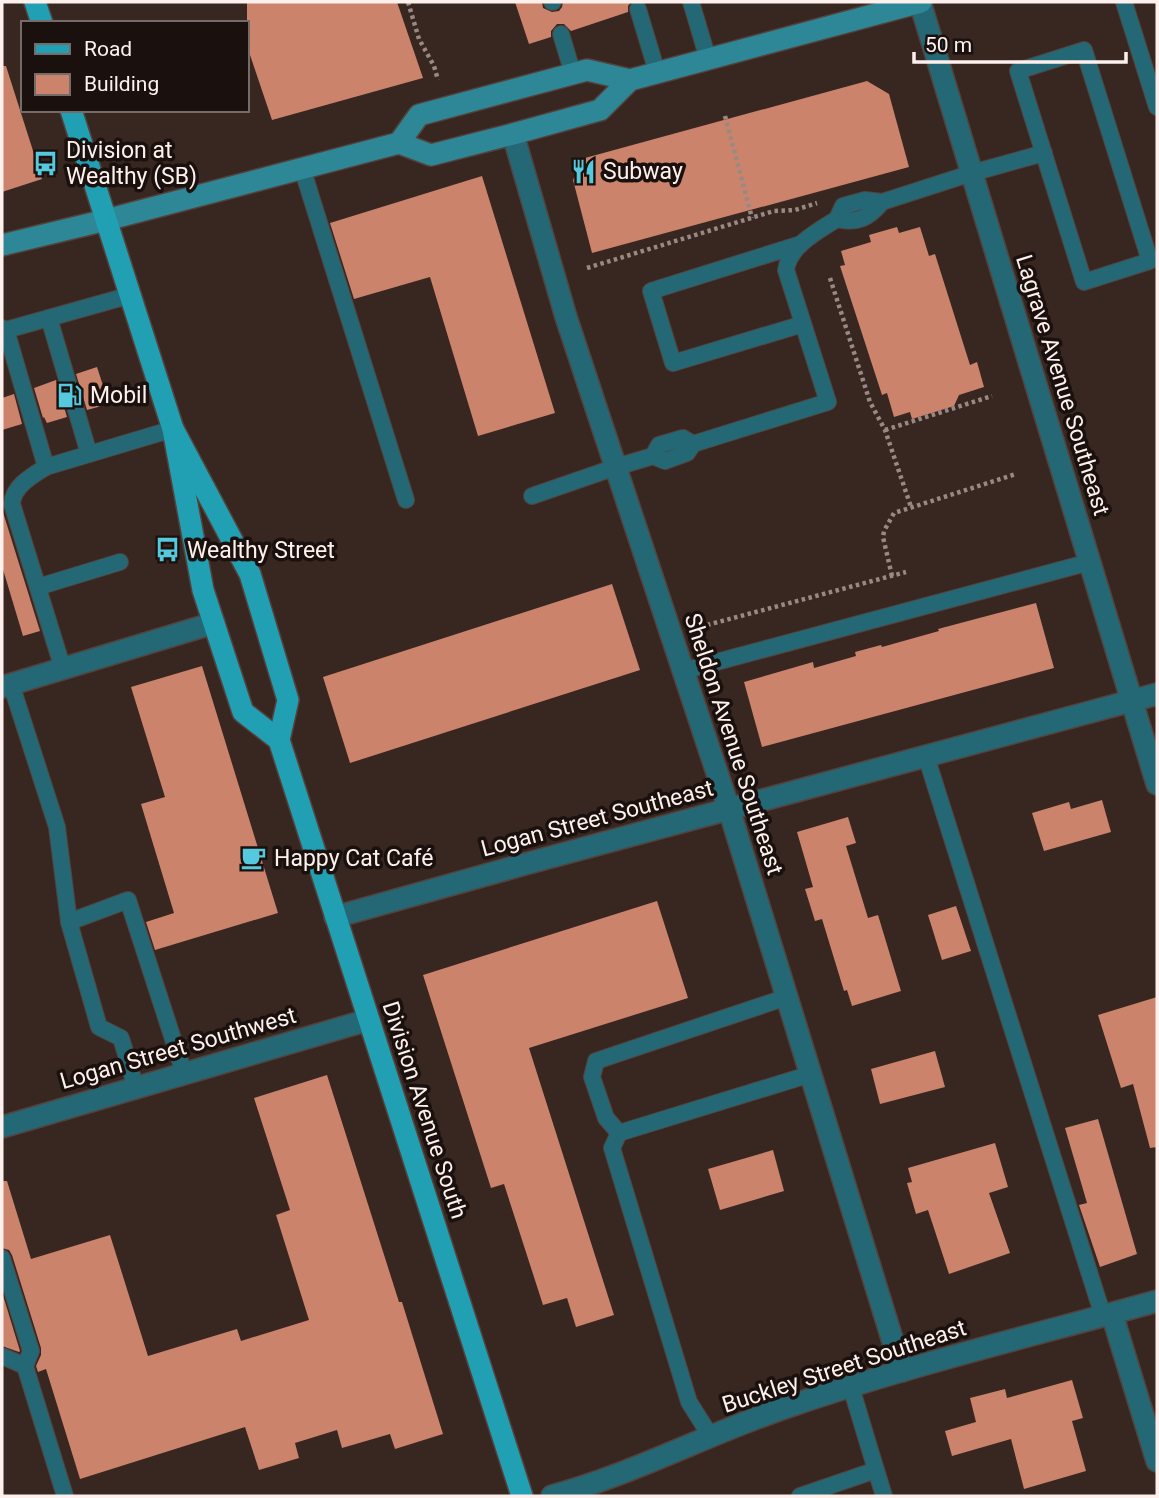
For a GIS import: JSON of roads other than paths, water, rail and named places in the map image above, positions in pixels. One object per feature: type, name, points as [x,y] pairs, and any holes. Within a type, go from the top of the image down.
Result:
[{"type":"main road","points":[[35,2],[41,21]]},
{"type":"main road","points":[[2,245],[399,143],[431,155],[513,134],[600,110],[630,80],[920,2]]},
{"type":"main road","points":[[399,143],[419,115],[587,70],[630,80]]},
{"type":"main road","points":[[72,112],[173,429],[203,590],[243,712],[279,740],[288,700],[250,574],[173,429]]},
{"type":"main road","name":"Division Avenue South","points":[[279,740],[522,1496]]},
{"type":"street","name":"Lagrave Avenue Southeast","points":[[920,2],[1157,783]]},
{"type":"street","name":"Sheldon Avenue Southeast","points":[[513,134],[566,317],[729,809],[902,1371]]},
{"type":"street","points":[[7,686],[214,623]]},
{"type":"street","name":"Logan Street Southeast","points":[[335,917],[1157,694]]},
{"type":"street","name":"Logan Street Southwest","points":[[2,1127],[368,1020]]},
{"type":"street","name":"Buckley Street Southeast","points":[[552,1496],[590,1485],[790,1406],[902,1371],[1157,1301]]},
{"type":"street","points":[[1107,1315],[1157,1461]]},
{"type":"lane","points":[[691,2],[708,59]]},
{"type":"lane","points":[[1124,2],[1157,107]]},
{"type":"lane","points":[[638,9],[657,72]]},
{"type":"lane","points":[[562,34],[573,74]]},
{"type":"lane","points":[[1084,50],[1150,261],[1084,282],[1044,153],[1018,71],[1084,50]]},
{"type":"lane","points":[[532,496],[653,456],[665,461],[687,453],[693,444],[828,402],[786,270],[787,262],[801,244],[836,219],[849,222],[872,215],[882,202],[1044,153]]},
{"type":"lane","points":[[302,168],[406,499]]},
{"type":"lane","points":[[801,244],[651,291],[673,363],[803,324]]},
{"type":"lane","points":[[46,467],[4,329],[131,295]]},
{"type":"lane","points":[[49,318],[89,454]]},
{"type":"lane","points":[[63,669],[12,498],[29,477],[46,467],[173,429]]},
{"type":"lane","points":[[38,587],[120,562]]},
{"type":"lane","points":[[683,671],[1090,562]]},
{"type":"lane","points":[[7,686],[57,827],[69,922],[99,1027],[121,1038],[136,1087]]},
{"type":"lane","points":[[926,756],[1107,1315]]},
{"type":"lane","points":[[69,922],[128,901],[184,1073]]},
{"type":"lane","points":[[619,1133],[606,1118],[592,1077],[596,1061],[787,997]]},
{"type":"lane","points":[[711,1437],[689,1402],[612,1148],[619,1133],[811,1074]]},
{"type":"lane","points":[[2,1258],[31,1351],[25,1366],[65,1496]]},
{"type":"lane","points":[[2,1356],[25,1366]]},
{"type":"lane","points":[[851,1387],[884,1496]]},
{"type":"lane","points":[[800,1496],[876,1470]]},
{"type":"place","name":"Division at Wealthy (SB)","points":[[46,163]]},
{"type":"place","name":"Subway","points":[[583,171]]},
{"type":"place","name":"Mobil","points":[[70,395]]},
{"type":"place","name":"Wealthy Street","points":[[167,550]]},
{"type":"place","name":"Happy Cat Café","points":[[254,858]]}]
